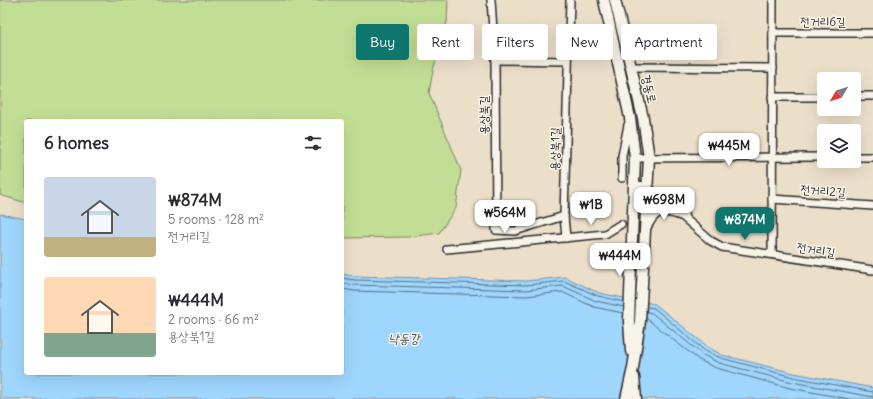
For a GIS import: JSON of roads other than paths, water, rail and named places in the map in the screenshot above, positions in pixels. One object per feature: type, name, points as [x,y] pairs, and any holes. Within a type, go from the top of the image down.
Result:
[{"type":"street","name":"용상북길","points":[[491,0],[493,24]]},
{"type":"street","name":"용상북1길","points":[[566,238],[564,216],[567,61],[570,0]]},
{"type":"street","name":"경동로","points":[[604,0],[630,118],[635,158],[629,321],[633,368]]},
{"type":"street","name":"경동로","points":[[615,0],[643,118],[648,158],[640,321],[633,368]]},
{"type":"street","points":[[772,254],[773,0]]},
{"type":"street","name":"전거리6길","points":[[773,33],[873,33]]},
{"type":"street","name":"용상북길","points":[[495,60],[496,230],[515,231]]},
{"type":"street","points":[[495,60],[567,61]]},
{"type":"street","points":[[631,66],[772,68]]},
{"type":"street","points":[[861,96],[873,96]]},
{"type":"street","points":[[772,97],[817,97]]},
{"type":"street","points":[[622,178],[622,156],[630,118]]},
{"type":"street","points":[[635,158],[817,157]]},
{"type":"street","points":[[861,157],[873,157]]},
{"type":"street","points":[[635,185],[647,186]]},
{"type":"street","name":"전거리길","points":[[647,186],[683,215],[711,241],[722,247],[873,270]]},
{"type":"street","name":"전거리2길","points":[[772,199],[873,206]]},
{"type":"street","points":[[645,228],[656,212],[664,209],[683,215]]},
{"type":"street","points":[[504,244],[515,231],[564,216]]},
{"type":"street","points":[[447,249],[606,234],[621,224]]},
{"type":"street","points":[[626,399],[633,368]]},
{"type":"street","points":[[631,399],[633,368]]},
{"type":"street","points":[[633,368],[636,399]]},
{"type":"water","name":"낙동강","points":[[0,214],[24,219],[24,375],[344,375],[344,274],[355,276],[526,281],[565,277],[599,293],[655,304],[708,347],[722,355],[794,373],[873,388],[873,399],[0,399]]}]
